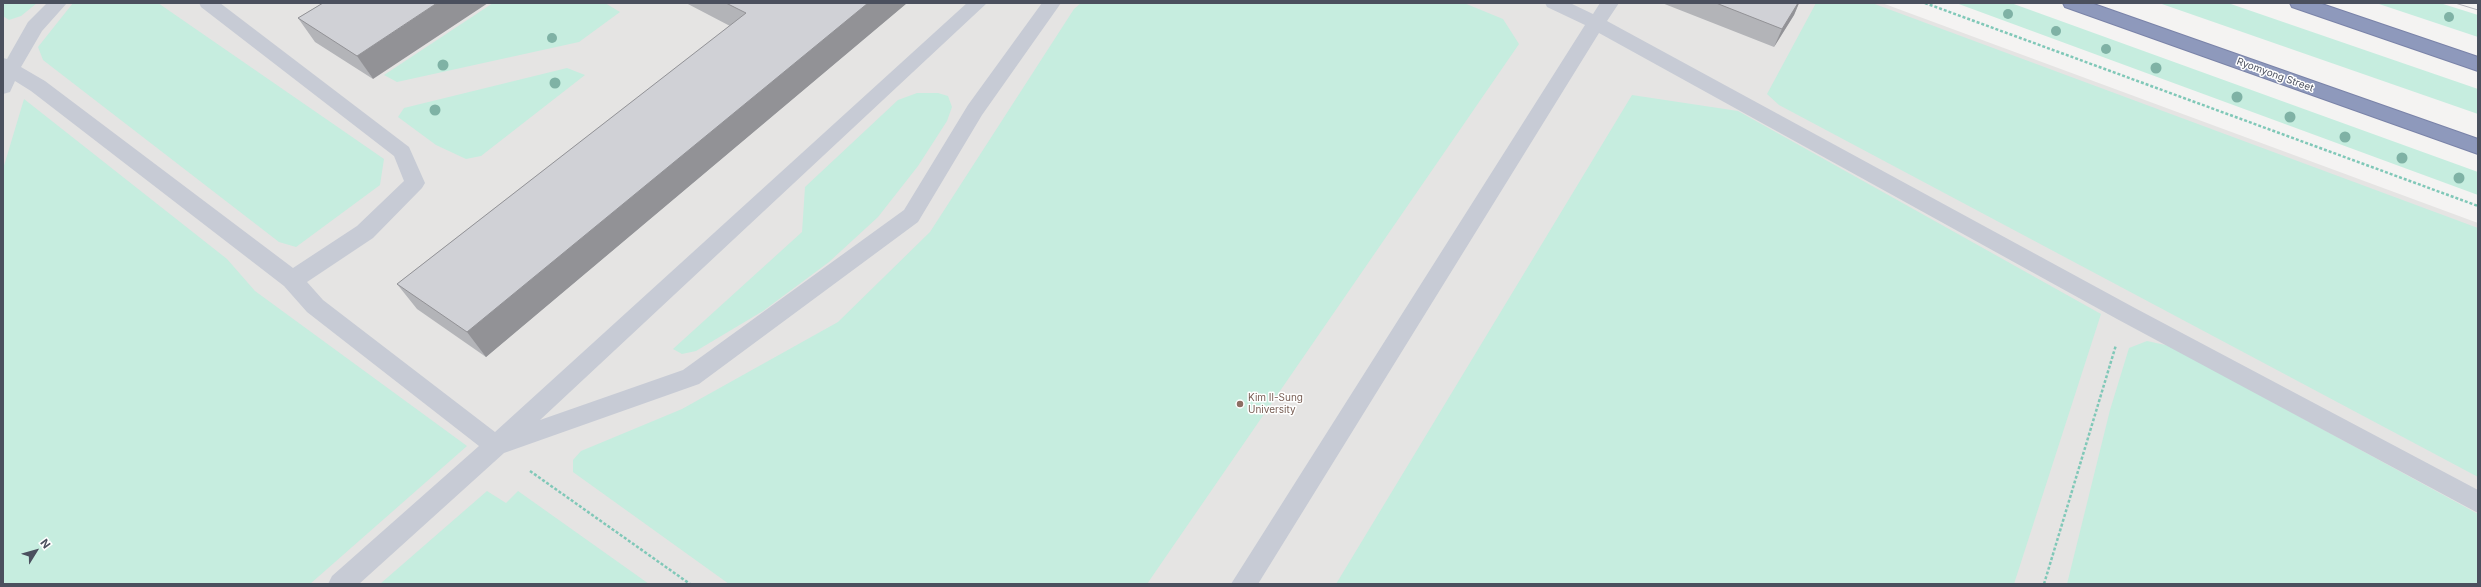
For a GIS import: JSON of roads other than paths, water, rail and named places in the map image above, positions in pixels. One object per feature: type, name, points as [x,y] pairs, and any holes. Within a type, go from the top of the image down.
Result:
[{"type":"highway","name":"Ryomyong Street","points":[[2072,3],[2478,147]]},
{"type":"highway","points":[[2299,3],[2478,64]]},
{"type":"lane","points":[[58,3],[35,27],[5,74],[38,86],[292,280],[315,306],[496,446]]},
{"type":"lane","points":[[208,3],[402,152],[415,183],[365,232],[292,280]]},
{"type":"lane","points":[[341,584],[496,446],[978,3]]},
{"type":"lane","points":[[496,446],[691,377],[911,216],[975,110],[1052,3]]},
{"type":"lane","points":[[1554,3],[1596,23],[2125,313],[2478,502]]},
{"type":"lane","points":[[1244,584],[1610,3]]},
{"type":"tram line","points":[[2455,3],[2478,10]]},
{"type":"place","name":"Kim Il-Sung University","points":[[1240,404]]}]
